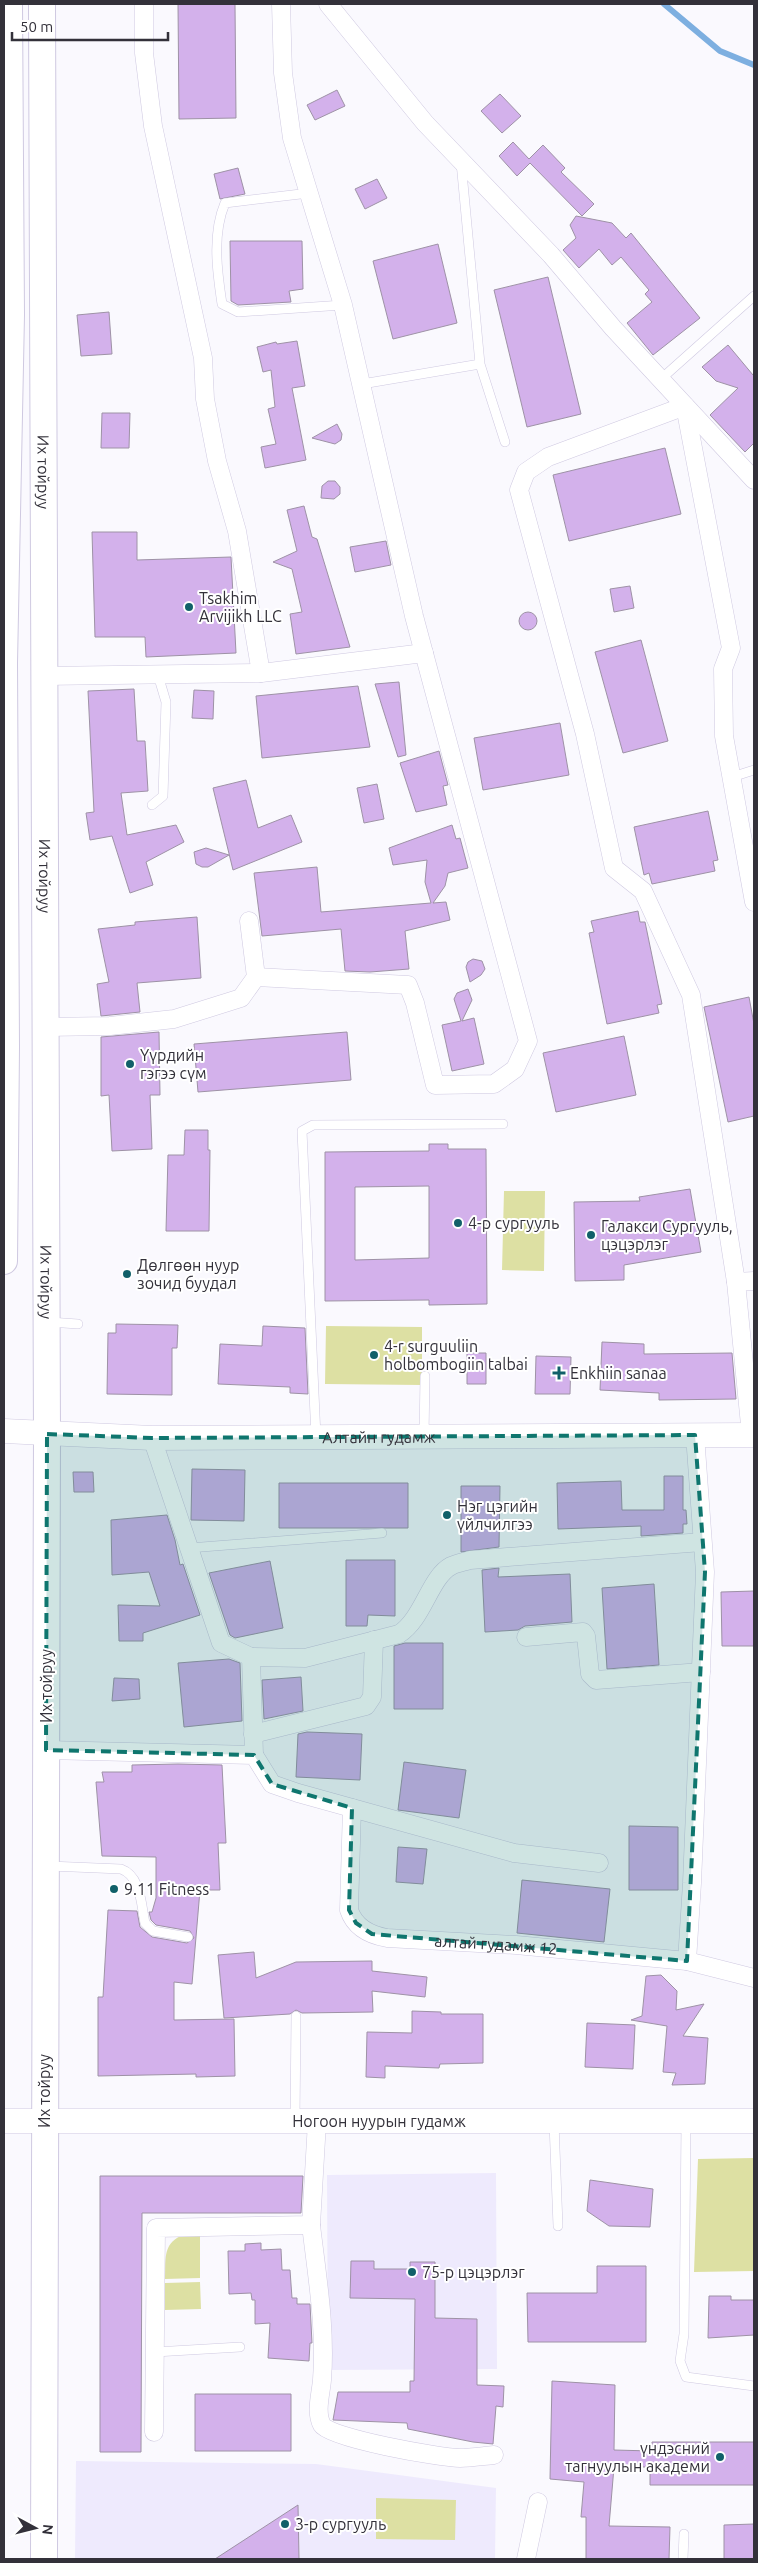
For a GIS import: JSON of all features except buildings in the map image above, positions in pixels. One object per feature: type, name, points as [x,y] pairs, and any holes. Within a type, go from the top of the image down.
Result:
[{"type":"main road","points":[[4,1261],[4,663],[9,4]]},
{"type":"main road","name":"Их тойруу","points":[[42,4],[44,1027],[47,1322],[44,2559]]},
{"type":"main road","name":"Алтайн гудамж","points":[[4,1431],[152,1438],[752,1435]]},
{"type":"main road","name":"Ногоон нуурын гудамж","points":[[4,2121],[686,2123],[754,2121]]},
{"type":"street","points":[[144,4],[144,53],[153,126],[203,358],[205,399],[218,461],[237,531],[261,673]]},
{"type":"street","points":[[256,977],[408,985],[415,1003],[435,1085],[494,1084],[515,1069],[528,1041],[424,653],[342,305],[292,138],[283,73],[281,4]]},
{"type":"street","points":[[328,4],[425,123],[550,255],[754,480]]},
{"type":"street","points":[[686,406],[731,648],[722,669],[724,736],[754,902]]},
{"type":"street","points":[[686,406],[548,458],[526,472],[519,490],[585,734],[614,868],[644,891],[691,995],[736,1282],[752,1435]]},
{"type":"street","points":[[43,676],[261,673],[424,653]]},
{"type":"street","points":[[44,1027],[110,1026],[174,1019],[241,998],[256,977],[249,921]]},
{"type":"street","points":[[736,1282],[754,1281]]},
{"type":"street","points":[[686,1961],[692,1883],[705,1572],[695,1435]]},
{"type":"street","points":[[152,1438],[221,1643],[251,1657],[305,1658],[399,1634],[410,1627],[442,1574],[450,1566],[470,1560],[702,1542]]},
{"type":"street","points":[[526,1637],[583,1632],[586,1636],[590,1674],[596,1680],[701,1672]]},
{"type":"street","points":[[253,1734],[366,1706],[372,1697],[374,1640]]},
{"type":"street","points":[[251,1657],[254,1755],[272,1784],[298,1794],[514,1853],[599,1863]]},
{"type":"street","points":[[46,1750],[254,1755]]},
{"type":"street","name":"алтай гудамж 12","points":[[352,1808],[349,1910],[356,1923],[372,1934],[387,1938],[516,1945],[686,1961],[754,1978]]},
{"type":"street","points":[[306,2122],[311,2225],[320,2300],[323,2368],[319,2417],[323,2427],[332,2433],[383,2446],[450,2457],[494,2455]]},
{"type":"street","points":[[154,2432],[156,2228],[311,2225]]},
{"type":"street","points":[[526,2559],[538,2502]]},
{"type":"lane","points":[[461,160],[480,364],[505,442]]},
{"type":"lane","points":[[309,193],[225,202],[219,217],[217,268],[222,304],[238,312],[342,305]]},
{"type":"lane","points":[[661,379],[754,296]]},
{"type":"lane","points":[[362,384],[480,364]]},
{"type":"lane","points":[[152,805],[163,796],[166,702],[158,675]]},
{"type":"lane","points":[[732,778],[754,770]]},
{"type":"lane","points":[[316,1437],[302,1131],[313,1125],[503,1124]]},
{"type":"lane","points":[[47,1322],[78,1324]]},
{"type":"lane","points":[[424,1436],[426,1376]]},
{"type":"lane","points":[[189,1548],[382,1532]]},
{"type":"lane","points":[[46,1866],[121,1868],[130,1872],[136,1881],[145,1923],[148,1928],[153,1931],[188,1937]]},
{"type":"lane","points":[[296,2016],[306,2122]]},
{"type":"lane","points":[[554,2122],[558,2226]]},
{"type":"lane","points":[[686,2123],[684,2334],[680,2361],[686,2377],[754,2386]]},
{"type":"lane","points":[[155,2352],[240,2346]]},
{"type":"lane","points":[[683,2559],[684,2534]]},
{"type":"highlighted area","points":[[47,1434],[152,1438],[695,1435],[705,1572],[687,1961],[372,1934],[356,1923],[349,1910],[352,1808],[272,1784],[254,1755],[46,1750]]},
{"type":"shaded area","name":"75-р цэцэрлэг","points":[[496,2173],[497,2369],[328,2370],[327,2175]]},
{"type":"shaded area","name":"3-р сургууль","points":[[76,2461],[316,2464],[496,2488],[495,2559],[75,2559]]},
{"type":"green space","points":[[504,1191],[545,1191],[544,1271],[502,1270]]},
{"type":"green space","name":"4-r surguuliin holbombogiin talbai","points":[[326,1326],[422,1327],[422,1385],[325,1384]]},
{"type":"green space","points":[[754,2158],[754,2271],[694,2272],[698,2159]]},
{"type":"green space","points":[[181,2236],[200,2236],[200,2278],[165,2279],[166,2254],[175,2239]]},
{"type":"green space","points":[[200,2282],[201,2309],[165,2310],[165,2283]]},
{"type":"green space","points":[[376,2498],[456,2500],[455,2540],[376,2539]]},
{"type":"waterway","points":[[664,4],[720,51],[754,65]]},
{"type":"place","name":"Tsakhim Arvijikh LLC","points":[[189,607]]},
{"type":"place","name":"Үүрдийн гэгээ сүм","points":[[130,1064]]},
{"type":"place","name":"4-р сургууль","points":[[458,1223]]},
{"type":"place","name":"Галакси Сургууль, цэцэрлэг","points":[[591,1235]]},
{"type":"place","name":"Дөлгөөн нуур зочид буудал","points":[[127,1274]]},
{"type":"place","name":"4-r surguuliin holbombogiin talbai","points":[[374,1355]]},
{"type":"place","name":"Enkhiin sanaa","points":[[559,1373]]},
{"type":"place","name":"Нэг цэгийн үйлчилгээ","points":[[447,1515]]},
{"type":"place","name":"9.11 Fitness","points":[[114,1889]]},
{"type":"place","name":"75-р цэцэрлэг","points":[[412,2272]]},
{"type":"place","name":"үндэсний тагнуулын академи","points":[[720,2457]]},
{"type":"place","name":"3-р сургууль","points":[[285,2524]]}]
